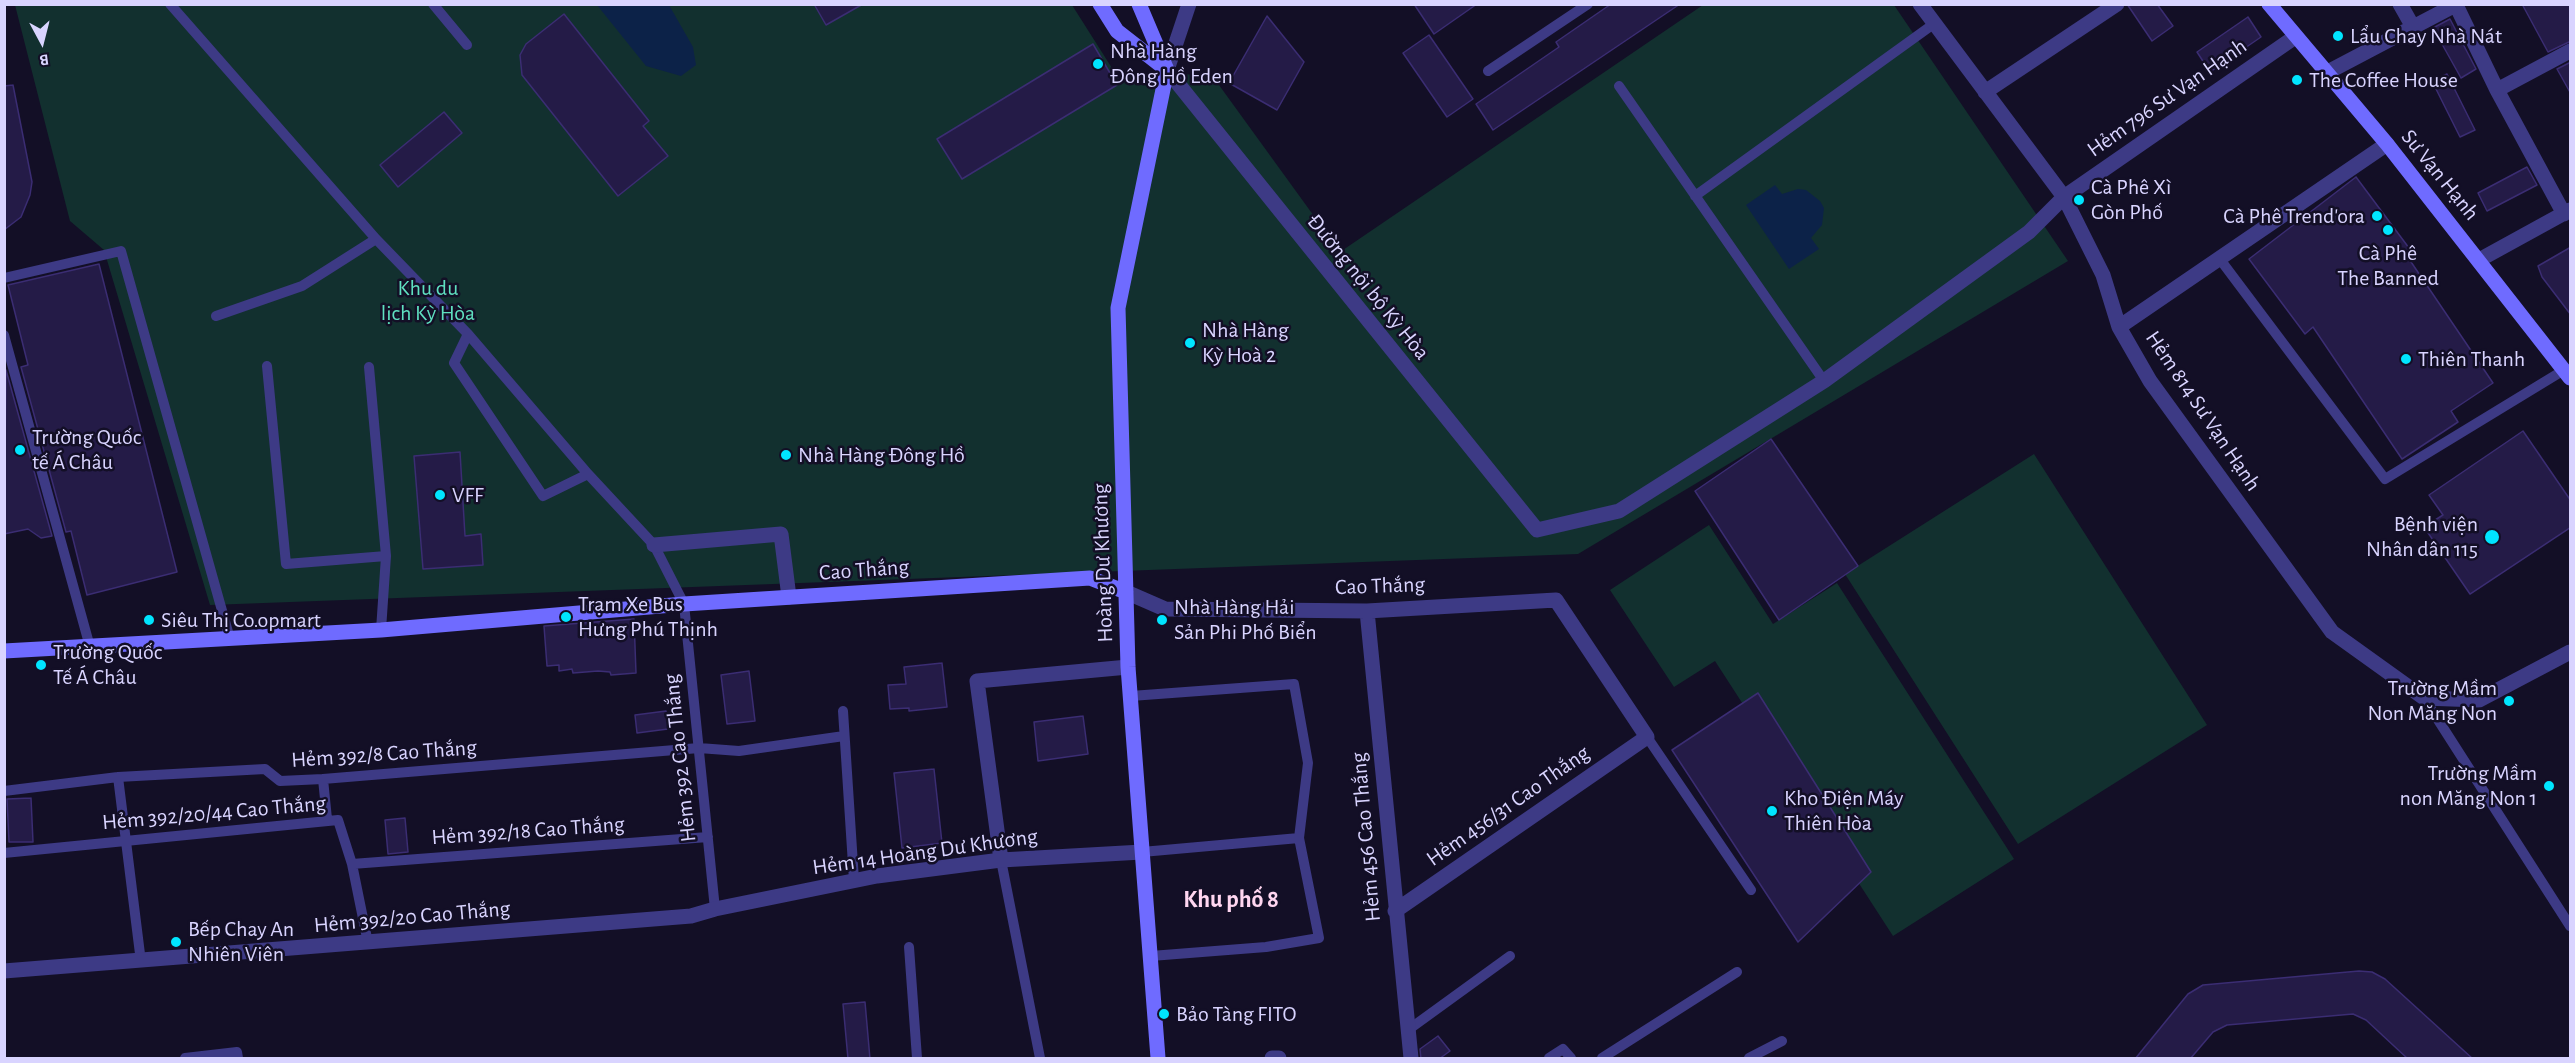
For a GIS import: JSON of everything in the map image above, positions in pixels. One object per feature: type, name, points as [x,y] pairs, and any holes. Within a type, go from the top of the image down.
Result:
[{"type":"street","points":[[1100,4],[1117,31],[1167,70]]},
{"type":"street","points":[[1139,4],[1167,70]]},
{"type":"street","points":[[1167,70],[1189,4]]},
{"type":"street","points":[[1920,4],[2064,197],[2103,275],[2119,327]]},
{"type":"street","points":[[1985,92],[2117,4]]},
{"type":"street","name":"Sư Vạn Hạnh","points":[[2269,4],[2387,144],[2567,374]]},
{"type":"street","points":[[2400,4],[2413,27]]},
{"type":"street","points":[[2326,73],[2456,5],[2497,90],[2567,212],[2479,260]]},
{"type":"street","name":"Hẻm 796 Sư Vạn Hạnh","points":[[1537,530],[1619,511],[1824,381],[2029,232],[2064,197],[2295,37]]},
{"type":"street","points":[[2497,90],[2571,51]]},
{"type":"street","name":"Đường nội bộ Kỳ Hòa","points":[[1167,70],[1537,530]]},
{"type":"street","name":"Hoàng Dư Khương","points":[[1158,1059],[1128,667],[1118,308],[1167,70]]},
{"type":"street","name":"Hẻm 814 Sư Vạn Hạnh","points":[[2387,144],[2119,327],[2150,381],[2332,632],[2424,698]]},
{"type":"street","points":[[654,545],[781,534],[789,597]]},
{"type":"street","name":"Cao Thắng","points":[[4,651],[381,630],[684,604],[1090,578],[1165,609],[1366,611],[1556,600],[1647,737]]},
{"type":"street","name":"Hẻm 456 Cao Thắng","points":[[1366,611],[1411,1059]]},
{"type":"street","points":[[2424,698],[2480,700],[2571,652]]},
{"type":"street","points":[[1001,860],[978,681],[1128,667]]},
{"type":"street","name":"Hẻm 456/31 Cao Thắng","points":[[1395,911],[1647,737]]},
{"type":"street","name":"Hẻm 14 Hoàng Dư Khương","points":[[715,909],[854,880],[1001,860],[1142,852]]},
{"type":"street","name":"Hẻm 392/20 Cao Thắng","points":[[4,972],[691,916],[715,909]]},
{"type":"street","points":[[1272,1059],[1278,1058]]},
{"type":"lane","points":[[170,4],[376,239],[468,334],[588,474],[654,545],[684,604]]},
{"type":"lane","points":[[433,4],[467,45]]},
{"type":"lane","points":[[1488,70],[1588,4]]},
{"type":"lane","points":[[1695,196],[1935,23]]},
{"type":"lane","points":[[1619,86],[1824,381]]},
{"type":"lane","points":[[216,316],[302,286],[376,239]]},
{"type":"lane","points":[[4,278],[121,251],[230,639]]},
{"type":"lane","points":[[2219,258],[2385,478],[2567,374]]},
{"type":"lane","points":[[468,334],[454,363],[543,495],[588,474]]},
{"type":"lane","points":[[4,335],[90,647]]},
{"type":"lane","points":[[267,366],[286,564],[386,556]]},
{"type":"lane","points":[[369,367],[386,556],[381,630]]},
{"type":"lane","name":"Hẻm 392 Cao Thắng","points":[[684,604],[715,909]]},
{"type":"lane","points":[[1131,696],[1293,684],[1308,763],[1299,838],[1319,938],[1266,947],[1151,956]]},
{"type":"lane","points":[[2424,698],[2571,926]]},
{"type":"lane","points":[[843,711],[854,880]]},
{"type":"lane","name":"Hẻm 392/8 Cao Thắng","points":[[4,791],[118,777],[265,769],[280,781],[323,779],[699,748],[739,751],[844,736]]},
{"type":"lane","points":[[1647,737],[1751,890]]},
{"type":"lane","points":[[118,777],[141,962]]},
{"type":"lane","points":[[323,779],[327,819]]},
{"type":"lane","name":"Hẻm 392/20/44 Cao Thắng","points":[[4,853],[327,819],[338,820],[352,864],[368,943]]},
{"type":"lane","name":"Hẻm 392/18 Cao Thắng","points":[[352,864],[708,837]]},
{"type":"lane","points":[[1142,852],[1299,838]]},
{"type":"lane","points":[[1001,860],[1040,1059]]},
{"type":"lane","points":[[909,947],[917,1059]]},
{"type":"lane","points":[[1408,1030],[1510,956]]},
{"type":"lane","points":[[1602,1059],[1737,972]]},
{"type":"lane","points":[[1749,1059],[1782,1041]]},
{"type":"lane","points":[[1549,1059],[1563,1049],[1571,1059]]},
{"type":"lane","points":[[185,1059],[237,1052],[238,1059]]},
{"type":"green space","name":"Khu du lịch Kỳ Hòa","points":[[15,5],[1072,5],[1117,76],[1211,74],[1340,252],[1703,5],[1894,5],[2068,261],[1578,554],[210,605],[104,250],[70,221]]},
{"type":"green space","points":[[2034,454],[2207,725],[2018,844],[1845,574]]},
{"type":"green space","points":[[1709,525],[1773,624],[1837,583],[2014,859],[1893,936],[1715,661],[1674,687],[1610,590]]},
{"type":"water","points":[[597,5],[669,5],[693,47],[696,65],[681,76],[646,66]]},
{"type":"water","points":[[1775,185],[1782,194],[1798,189],[1806,190],[1820,201],[1824,208],[1822,225],[1811,238],[1819,249],[1789,269],[1746,205]]},
{"type":"building","points":[[814,4],[863,4],[826,25]]},
{"type":"building","points":[[1414,4],[1477,4],[1434,34]]},
{"type":"building","points":[[1611,4],[1680,4],[1493,130],[1476,104],[1559,47],[1556,42]]},
{"type":"building","points":[[2127,4],[2157,4],[2173,26],[2152,41]]},
{"type":"building","points":[[2522,4],[2571,4],[2571,41],[2548,52]]},
{"type":"building","points":[[564,14],[649,121],[643,126],[668,156],[618,196],[522,75],[520,55],[526,44]]},
{"type":"building","points":[[1267,16],[1304,62],[1277,110],[1229,83]]},
{"type":"building","points":[[2248,17],[2261,37],[2210,72],[2197,52]]},
{"type":"building","points":[[2450,19],[2476,69],[2461,78],[2433,28]]},
{"type":"building","points":[[1429,35],[1473,99],[1447,117],[1403,53]]},
{"type":"building","points":[[1093,44],[1117,85],[962,179],[937,139]]},
{"type":"building","points":[[2571,62],[2571,94],[2557,69]]},
{"type":"building","points":[[2447,74],[2475,130],[2460,137],[2432,81]]},
{"type":"building","points":[[13,85],[32,182],[30,195],[21,217],[4,230],[4,86]]},
{"type":"building","points":[[444,112],[462,133],[398,187],[380,165]]},
{"type":"building","points":[[2527,167],[2537,185],[2487,211],[2478,193]]},
{"type":"building","points":[[2356,177],[2412,252],[2407,256],[2493,383],[2451,411],[2458,422],[2402,459],[2313,327],[2305,334],[2249,259]]},
{"type":"building","points":[[2571,247],[2571,315],[2542,277],[2538,266]]},
{"type":"building","points":[[99,264],[177,572],[87,595],[71,531],[66,532],[21,367],[28,365],[8,285]]},
{"type":"building","name":"Trường Quốc tế Á Châu","points":[[6,370],[52,536],[41,538],[28,529],[4,534]]},
{"type":"building","name":"Bệnh viện Nhân dân 115","points":[[2523,431],[2571,501],[2571,527],[2470,594],[2424,527],[2443,515],[2429,495]]},
{"type":"building","points":[[1771,439],[1858,566],[1779,620],[1695,491]]},
{"type":"building","name":"VFF","points":[[460,452],[465,536],[481,534],[483,565],[423,569],[414,456]]},
{"type":"building","points":[[634,619],[636,673],[611,675],[610,672],[598,671],[573,673],[572,669],[559,671],[559,665],[547,666],[544,626]]},
{"type":"building","points":[[942,663],[947,707],[909,711],[909,708],[890,709],[888,685],[906,684],[904,667]]},
{"type":"building","points":[[749,671],[755,721],[727,724],[721,675]]},
{"type":"building","name":"Kho Điện Máy Thiên Hòa","points":[[1758,693],[1871,872],[1798,942],[1672,750]]},
{"type":"building","points":[[666,711],[668,729],[637,733],[635,715]]},
{"type":"building","points":[[1083,716],[1088,754],[1038,761],[1034,722]]},
{"type":"building","points":[[934,769],[942,843],[902,848],[894,773]]},
{"type":"building","points":[[31,798],[33,842],[9,842],[7,799]]},
{"type":"building","points":[[405,818],[408,852],[388,854],[385,820]]},
{"type":"building","points":[[2359,971],[2372,972],[2385,979],[2473,1059],[2408,1059],[2366,1020],[2353,1014],[2227,1025],[2213,1032],[2190,1059],[2135,1059],[2188,994],[2203,985]]},
{"type":"building","points":[[865,1002],[870,1059],[848,1059],[843,1004]]},
{"type":"building","points":[[1438,1036],[1450,1051],[1439,1059],[1421,1059],[1420,1049]]},
{"type":"place","name":"Lẩu Chay Nhà Nát","points":[[2338,36]]},
{"type":"place","name":"Nhà Hàng Đông Hồ Eden","points":[[1098,64]]},
{"type":"place","name":"The Coffee House","points":[[2297,80]]},
{"type":"place","name":"Cà Phê Xì Gòn Phố","points":[[2079,200]]},
{"type":"place","name":"Cà Phê Trend'ora","points":[[2377,216]]},
{"type":"place","name":"Cà Phê The Banned","points":[[2388,230]]},
{"type":"place","name":"Nhà Hàng Kỳ Hoà 2","points":[[1190,343]]},
{"type":"place","name":"Thiên Thanh","points":[[2406,359]]},
{"type":"place","name":"Trường Quốc tế Á Châu","points":[[20,450]]},
{"type":"place","name":"Nhà Hàng Đông Hồ","points":[[786,455]]},
{"type":"place","name":"VFF","points":[[440,495]]},
{"type":"place","name":"Bệnh viện Nhân dân 115","points":[[2492,537]]},
{"type":"place","name":"Trạm Xe Bus Hưng Phú Thịnh","points":[[566,617]]},
{"type":"place","name":"Siêu Thị Co.opmart","points":[[149,620]]},
{"type":"place","name":"Nhà Hàng Hải Sản Phi Phố Biển","points":[[1162,620]]},
{"type":"place","name":"Trường Quốc Tế Á Châu","points":[[41,665]]},
{"type":"place","name":"Trường Mầm Non Măng Non","points":[[2509,701]]},
{"type":"place","name":"Trường Mầm non Măng Non 1","points":[[2549,786]]},
{"type":"place","name":"Kho Điện Máy Thiên Hòa","points":[[1772,811]]},
{"type":"place","name":"Bếp Chay An Nhiên Viên","points":[[176,942]]},
{"type":"place","name":"Bảo Tàng FITO","points":[[1164,1014]]},
{"type":"district","name":"Khu phố 8","points":[[1231,900]]}]
